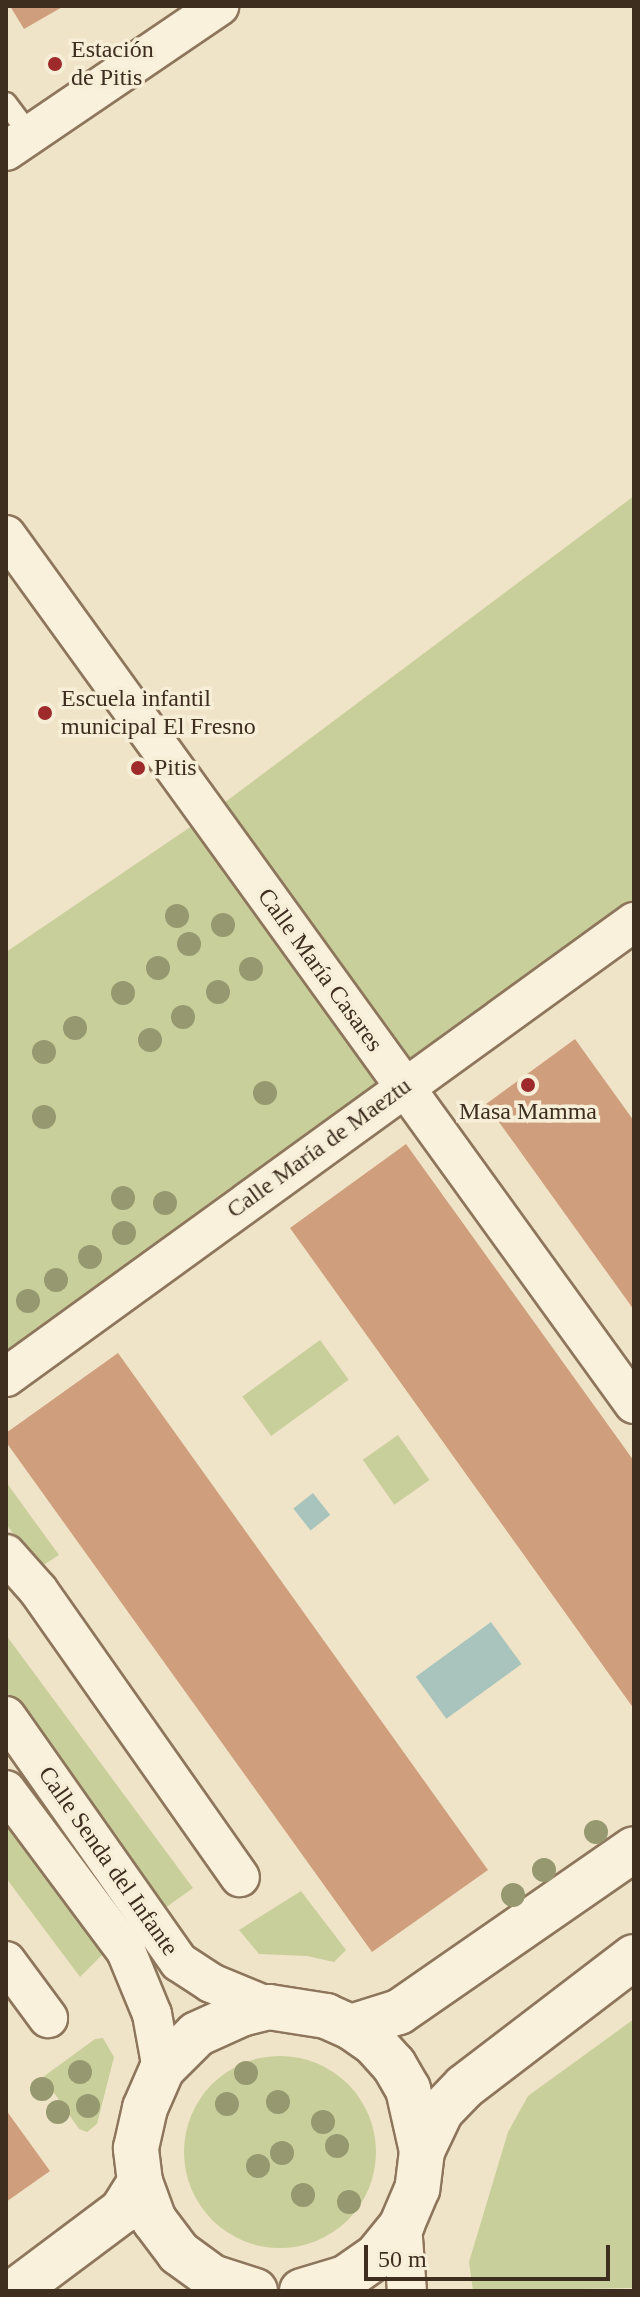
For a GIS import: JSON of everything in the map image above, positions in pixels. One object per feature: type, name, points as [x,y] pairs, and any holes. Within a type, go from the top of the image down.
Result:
[{"type":"street","points":[[18,143],[219,6]]},
{"type":"street","name":"Calle María Casares","points":[[6,535],[634,1404]]},
{"type":"street","name":"Calle María de Maeztu","points":[[6,1377],[634,922]]},
{"type":"street","points":[[6,1554],[38,1590],[240,1877]]},
{"type":"street","name":"Calle Senda del Infante","points":[[6,1716],[179,1962],[211,1983],[269,2007]]},
{"type":"street","name":"Calle Senda del Infante","points":[[6,1790],[126,1951],[152,2014],[162,2069]]},
{"type":"street","points":[[351,2027],[399,2012],[634,1849]]},
{"type":"street","points":[[422,2151],[441,2111],[464,2087],[634,1957]]},
{"type":"street","points":[[6,1961],[48,2018]]},
{"type":"street","points":[[255,2291],[212,2277],[179,2253],[154,2220],[140,2182],[136,2148],[145,2108],[162,2069],[197,2034],[241,2014],[269,2007],[326,2016],[351,2027],[374,2043],[394,2065],[416,2112],[422,2151],[417,2189],[402,2225],[377,2256],[356,2271],[302,2291]]},
{"type":"street","points":[[15,2291],[122,2211],[140,2182]]},
{"type":"street","points":[[402,2225],[407,2291]]},
{"type":"street","points":[[168,2291],[212,2277]]},
{"type":"lane","points":[[6,103],[18,143]]},
{"type":"green space","points":[[634,496],[634,922],[6,1377],[6,952],[208,815]]},
{"type":"green space","points":[[320,1340],[349,1380],[271,1436],[242,1396]]},
{"type":"green space","points":[[398,1435],[430,1480],[394,1505],[363,1460]]},
{"type":"green space","points":[[6,1482],[59,1555],[39,1568],[6,1524]]},
{"type":"green space","points":[[6,1635],[193,1888],[165,1908],[6,1692]]},
{"type":"green space","points":[[6,1817],[105,1952],[80,1977],[6,1878]]},
{"type":"green space","points":[[301,1891],[346,1950],[334,1962],[307,1956],[259,1954],[239,1930]]},
{"type":"green space","points":[[634,2019],[634,2288],[473,2291],[469,2262],[508,2132],[528,2096]]},
{"type":"green space","points":[[103,2038],[114,2057],[97,2124],[87,2132],[79,2129],[43,2077],[95,2039]]},
{"type":"green space","points":[[280,2056],[317,2064],[348,2084],[368,2115],[376,2152],[368,2189],[348,2220],[317,2240],[280,2248],[243,2240],[212,2220],[192,2189],[184,2152],[192,2115],[212,2084],[243,2064]]},
{"type":"water","points":[[313,1493],[330,1515],[311,1530],[293,1508]]},
{"type":"water","points":[[491,1622],[522,1664],[446,1719],[416,1677]]},
{"type":"building","points":[[10,6],[64,6],[24,29]]},
{"type":"building","points":[[575,1039],[634,1121],[634,1310],[486,1104]]},
{"type":"building","points":[[406,1144],[634,1461],[634,1709],[290,1228]]},
{"type":"building","points":[[118,1353],[488,1870],[372,1952],[6,1442],[6,1433]]},
{"type":"building","points":[[6,2110],[50,2171],[6,2202]]},
{"type":"place","name":"Estación de Pitis","points":[[55,64]]},
{"type":"place","name":"Escuela infantil municipal El Fresno","points":[[45,713]]},
{"type":"place","name":"Pitis","points":[[138,768]]},
{"type":"place","name":"Masa Mamma","points":[[528,1085]]}]
